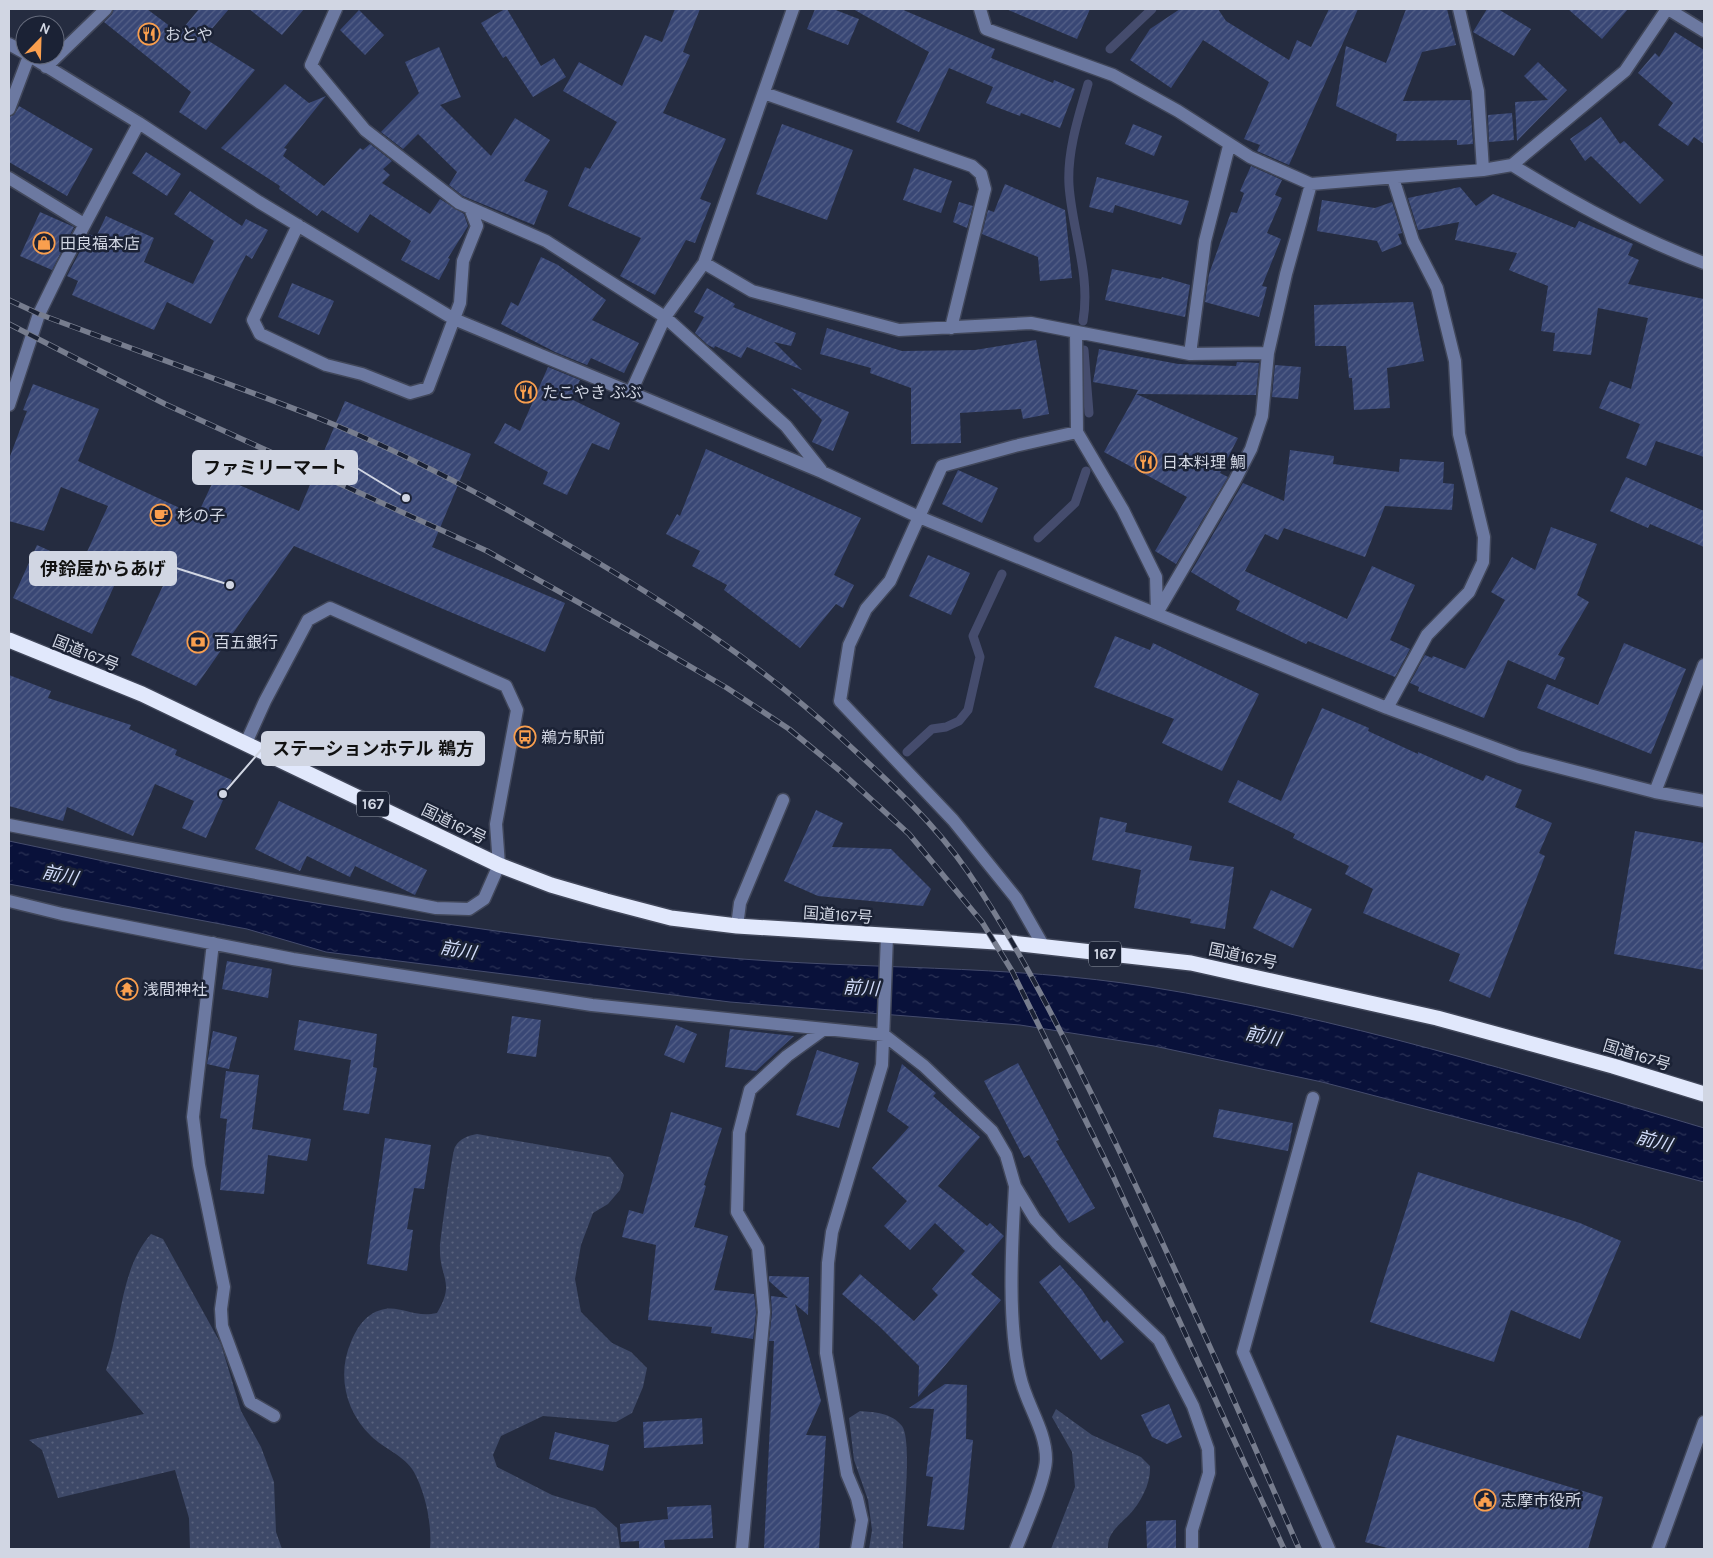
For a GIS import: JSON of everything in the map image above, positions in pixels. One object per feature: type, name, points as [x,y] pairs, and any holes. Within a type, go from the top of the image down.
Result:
[{"type":"highway","name":"国道167号","points":[[9,640],[142,694],[499,865],[551,885],[630,908],[672,918],[737,926],[1044,947],[1191,964],[1303,987],[1437,1018],[1613,1066],[1704,1094]]},
{"type":"street","points":[[46,67],[106,9]]},
{"type":"street","points":[[336,9],[311,65],[364,130],[459,203],[546,241],[665,317],[786,426],[822,472]]},
{"type":"street","points":[[632,392],[665,317],[704,263],[793,9]]},
{"type":"street","points":[[980,9],[986,29],[1112,75],[1178,110],[1229,146],[1311,184],[1483,170],[1512,165],[1625,71],[1668,9],[1704,31]]},
{"type":"street","points":[[1459,9],[1478,91],[1483,170]]},
{"type":"street","points":[[9,108],[24,65]]},
{"type":"street","points":[[43,65],[139,123],[298,225],[454,318],[822,472],[918,517],[1387,708],[1519,757],[1655,792],[1704,801]]},
{"type":"street","points":[[764,93],[972,166],[981,174],[985,189],[951,328]]},
{"type":"street","points":[[9,405],[39,314],[84,224],[139,123]]},
{"type":"street","points":[[1190,354],[1205,241],[1229,146]]},
{"type":"street","points":[[1512,165],[1550,188],[1666,249],[1704,263]]},
{"type":"street","points":[[9,178],[84,224]]},
{"type":"street","points":[[1387,708],[1427,635],[1469,592],[1483,562],[1484,537],[1459,434],[1455,362],[1439,297],[1413,242],[1393,178]]},
{"type":"street","points":[[1157,613],[1235,480],[1251,449],[1262,416],[1268,353],[1286,274],[1311,184]]},
{"type":"street","points":[[298,225],[253,320],[260,334],[326,365],[362,374],[410,393],[428,388],[460,303],[463,261],[477,226],[470,208]]},
{"type":"street","points":[[704,263],[752,291],[899,330],[1031,322],[1076,333],[1190,354],[1268,353]]},
{"type":"street","points":[[1076,333],[1078,432],[1123,510],[1156,577],[1157,613]]},
{"type":"street","points":[[836,668],[866,609],[890,581],[942,466],[1015,446],[1078,432]]},
{"type":"street","points":[[9,825],[436,908],[470,909],[484,898],[499,865],[496,824],[517,710],[506,686],[330,608],[308,620],[265,701],[246,743]]},
{"type":"street","points":[[849,645],[840,700],[952,820],[1016,898],[1044,947]]},
{"type":"street","points":[[1655,792],[1704,664]]},
{"type":"street","points":[[737,926],[740,903],[783,800]]},
{"type":"street","points":[[9,901],[62,914],[293,958],[592,1005],[823,1030],[884,1029],[992,1131],[1006,1155],[1015,1186],[1035,1219],[1057,1243],[1160,1340],[1193,1406],[1208,1449],[1209,1473],[1192,1530],[1192,1549]]},
{"type":"street","points":[[857,1549],[862,1520],[857,1498],[847,1474],[826,1353],[828,1263],[832,1232],[882,1065],[887,936]]},
{"type":"street","points":[[213,943],[193,1117],[199,1165],[224,1287],[221,1309],[222,1326],[250,1402],[274,1416]]},
{"type":"street","points":[[742,1549],[764,1312],[758,1248],[737,1212],[739,1132],[750,1090],[787,1056],[823,1030]]},
{"type":"street","points":[[1313,1098],[1243,1352],[1330,1549]]},
{"type":"street","points":[[1015,1186],[1013,1321],[1015,1351],[1020,1377],[1045,1444],[1046,1460],[1016,1549]]},
{"type":"street","points":[[1658,1549],[1704,1422]]},
{"type":"shaded area","points":[[477,1134],[610,1157],[624,1175],[620,1190],[608,1204],[593,1213],[581,1245],[575,1279],[581,1312],[612,1343],[631,1352],[647,1368],[643,1387],[632,1413],[616,1422],[543,1416],[501,1436],[493,1455],[497,1467],[552,1495],[595,1508],[617,1528],[620,1549],[430,1549],[427,1510],[422,1490],[414,1472],[405,1461],[371,1436],[362,1426],[350,1404],[344,1379],[347,1354],[356,1331],[364,1321],[373,1313],[385,1309],[397,1309],[422,1314],[437,1313],[443,1303],[446,1287],[440,1247],[455,1147],[462,1139]]},
{"type":"shaded area","points":[[151,1234],[163,1239],[221,1344],[241,1411],[261,1447],[274,1482],[276,1532],[282,1549],[190,1549],[189,1518],[175,1470],[58,1498],[42,1450],[29,1440],[144,1414],[106,1370],[127,1281],[141,1248]]},
{"type":"shaded area","points":[[1056,1409],[1092,1435],[1141,1457],[1150,1466],[1149,1479],[1141,1498],[1109,1538],[1108,1549],[1051,1549],[1075,1487],[1072,1452],[1052,1417]]},
{"type":"shaded area","points":[[860,1411],[883,1414],[893,1418],[902,1426],[905,1435],[907,1465],[903,1549],[869,1549],[872,1530],[868,1500],[854,1460],[849,1418]]},
{"type":"water","name":"前川","points":[[9,841],[298,900],[560,940],[665,952],[772,961],[1042,974],[1150,987],[1221,999],[1430,1048],[1704,1128],[1704,1182],[1322,1082],[1154,1046],[1020,1025],[730,1002],[326,952],[247,929],[9,884]]},
{"type":"building","points":[[114,9],[147,9],[179,33],[199,9],[229,9],[204,38],[255,70],[206,130],[179,112],[191,92],[104,22]]},
{"type":"building","points":[[249,9],[304,9],[282,35]]},
{"type":"building","points":[[507,9],[541,66],[554,58],[566,77],[533,97],[506,56],[503,58],[481,23]]},
{"type":"building","points":[[675,9],[700,9],[683,52],[690,55],[663,113],[726,139],[700,199],[711,203],[695,243],[686,240],[655,295],[620,276],[641,238],[568,206],[585,167],[590,169],[617,122],[563,91],[579,62],[622,86],[645,35],[662,42]]},
{"type":"building","points":[[815,9],[833,9],[859,19],[848,45],[807,29]]},
{"type":"building","points":[[853,9],[901,9],[995,49],[991,58],[1053,83],[1054,80],[1075,89],[1060,128],[1021,113],[1020,116],[986,103],[993,87],[949,68],[919,132],[896,122],[929,52]]},
{"type":"building","points":[[1006,9],[1090,9],[1077,39]]},
{"type":"building","points":[[1180,9],[1218,9],[1226,21],[1289,60],[1297,40],[1311,47],[1329,9],[1358,9],[1289,165],[1257,151],[1260,145],[1244,139],[1269,82],[1203,40],[1171,88],[1130,60],[1150,29]]},
{"type":"building","points":[[1406,9],[1447,9],[1456,45],[1422,52],[1403,101],[1470,100],[1473,144],[1457,145],[1457,140],[1396,141],[1397,134],[1336,106],[1346,46],[1386,63]]},
{"type":"building","points":[[1487,9],[1498,9],[1531,29],[1514,56],[1473,32]]},
{"type":"building","points":[[1568,9],[1628,9],[1602,39]]},
{"type":"building","points":[[359,10],[384,35],[365,55],[340,30]]},
{"type":"building","points":[[1675,32],[1704,50],[1704,144],[1694,137],[1688,146],[1658,125],[1673,103],[1638,73],[1655,53],[1659,57]]},
{"type":"building","points":[[439,47],[461,97],[440,105],[491,156],[515,118],[550,140],[524,181],[548,191],[534,225],[463,196],[449,185],[457,172],[418,134],[403,149],[381,132],[419,93],[405,62]]},
{"type":"building","points":[[1538,62],[1567,90],[1517,141],[1515,102],[1548,100],[1524,76]]},
{"type":"building","points":[[285,84],[309,103],[326,96],[284,148],[287,149],[283,156],[324,186],[360,148],[363,150],[370,144],[392,161],[383,169],[390,175],[382,183],[430,214],[440,199],[464,214],[468,226],[448,258],[450,259],[439,280],[401,260],[411,241],[370,214],[358,233],[322,210],[317,216],[279,189],[280,186],[221,148]]},
{"type":"building","points":[[19,106],[93,149],[67,196],[9,162],[9,117],[14,115]]},
{"type":"building","points":[[1512,113],[1514,140],[1489,142],[1488,115]]},
{"type":"building","points":[[1601,117],[1620,144],[1624,141],[1664,180],[1640,204],[1591,156],[1585,161],[1570,139]]},
{"type":"building","points":[[782,124],[853,150],[827,220],[756,194]]},
{"type":"building","points":[[1133,124],[1162,136],[1154,156],[1125,144]]},
{"type":"building","points":[[146,152],[181,174],[167,196],[132,173]]},
{"type":"building","points":[[1251,166],[1282,180],[1275,195],[1282,198],[1267,233],[1281,239],[1262,286],[1267,287],[1259,317],[1205,302],[1209,274],[1231,212],[1237,213],[1244,193],[1240,191]]},
{"type":"building","points":[[914,168],[952,181],[941,213],[903,200]]},
{"type":"building","points":[[1097,177],[1189,201],[1181,225],[1115,205],[1113,213],[1089,207]]},
{"type":"building","points":[[1005,184],[1065,210],[1072,278],[1040,281],[1038,257],[982,234],[988,210],[994,212]]},
{"type":"building","points":[[1460,187],[1476,206],[1493,194],[1575,228],[1579,221],[1633,244],[1628,255],[1639,260],[1628,284],[1704,299],[1704,457],[1656,441],[1646,466],[1626,458],[1640,424],[1599,408],[1610,381],[1631,389],[1648,318],[1598,308],[1591,355],[1553,351],[1555,333],[1541,331],[1548,286],[1509,270],[1517,253],[1455,240],[1459,222],[1418,230],[1408,198]]},
{"type":"building","points":[[190,191],[242,226],[246,219],[268,230],[252,259],[246,255],[211,324],[167,302],[154,330],[72,295],[78,281],[67,276],[89,234],[96,237],[106,216],[154,238],[144,262],[193,284],[214,241],[174,214]]},
{"type":"building","points":[[1322,200],[1375,208],[1392,202],[1402,233],[1398,234],[1402,244],[1382,252],[1377,241],[1317,231]]},
{"type":"building","points":[[959,202],[973,206],[967,228],[953,222]]},
{"type":"building","points":[[40,212],[74,227],[52,270],[20,256]]},
{"type":"building","points":[[541,257],[558,265],[606,300],[592,320],[639,343],[624,373],[591,358],[587,365],[555,352],[501,324],[511,302],[518,306]]},
{"type":"building","points":[[1112,269],[1161,279],[1162,277],[1190,285],[1185,317],[1105,300]]},
{"type":"building","points":[[292,283],[334,301],[319,335],[278,317]]},
{"type":"building","points":[[707,288],[735,304],[733,307],[796,333],[791,346],[774,342],[802,370],[747,347],[741,358],[715,346],[714,348],[708,345],[695,333],[704,317],[694,312]]},
{"type":"building","points":[[1413,302],[1424,361],[1387,368],[1390,408],[1354,410],[1352,378],[1349,378],[1346,346],[1315,346],[1314,305]]},
{"type":"building","points":[[827,328],[902,351],[975,350],[1036,340],[1049,414],[1023,419],[1021,409],[960,413],[961,443],[911,444],[911,388],[870,373],[871,368],[820,354]]},
{"type":"building","points":[[1099,349],[1178,364],[1236,366],[1237,362],[1259,363],[1256,395],[1136,394],[1138,390],[1093,382]]},
{"type":"building","points":[[1275,365],[1301,367],[1298,399],[1272,397]]},
{"type":"building","points":[[548,367],[580,380],[571,399],[620,423],[609,450],[592,443],[567,495],[543,484],[548,472],[494,443],[505,423],[520,431]]},
{"type":"building","points":[[33,384],[99,409],[78,461],[197,516],[216,475],[299,511],[345,401],[471,454],[432,547],[565,603],[545,652],[294,546],[196,686],[131,655],[166,579],[126,560],[92,634],[13,598],[37,545],[81,565],[108,506],[61,487],[44,531],[9,521],[9,459],[27,411],[23,410]]},
{"type":"building","points":[[791,388],[849,412],[833,451],[812,442],[822,420]]},
{"type":"building","points":[[1136,394],[1238,438],[1220,473],[1228,477],[1176,564],[1155,551],[1187,497],[1104,452]]},
{"type":"building","points":[[706,449],[861,518],[834,575],[854,585],[843,608],[836,604],[800,648],[724,590],[727,585],[692,566],[700,551],[666,534],[677,514],[680,516]]},
{"type":"building","points":[[1290,450],[1334,456],[1333,464],[1399,472],[1400,459],[1444,462],[1443,483],[1454,484],[1452,510],[1385,506],[1365,557],[1284,528],[1278,540],[1265,534],[1245,571],[1347,619],[1372,566],[1415,585],[1390,640],[1410,649],[1395,677],[1308,641],[1306,644],[1236,610],[1240,601],[1191,572],[1243,483],[1284,501]]},
{"type":"building","points":[[958,470],[998,488],[982,523],[942,504]]},
{"type":"building","points":[[1626,477],[1704,511],[1704,547],[1650,524],[1648,528],[1610,511]]},
{"type":"building","points":[[1551,527],[1597,544],[1577,595],[1589,602],[1558,655],[1565,658],[1555,680],[1508,660],[1484,718],[1418,691],[1419,687],[1410,683],[1425,655],[1432,658],[1433,656],[1465,669],[1505,600],[1491,592],[1512,557],[1535,570]]},
{"type":"building","points":[[928,555],[970,573],[951,615],[909,596]]},
{"type":"building","points":[[1115,636],[1150,650],[1153,643],[1259,694],[1222,771],[1162,743],[1174,719],[1094,687]]},
{"type":"building","points":[[1624,643],[1686,669],[1651,754],[1537,708],[1547,684],[1598,705]]},
{"type":"building","points":[[9,675],[51,691],[48,698],[131,725],[129,729],[177,750],[175,755],[232,780],[206,838],[182,828],[194,801],[155,784],[133,836],[67,807],[63,821],[9,806]]},
{"type":"building","points":[[1322,708],[1369,728],[1368,731],[1418,754],[1418,752],[1483,781],[1486,775],[1522,790],[1515,807],[1552,823],[1539,853],[1545,856],[1490,998],[1449,981],[1460,954],[1363,913],[1373,889],[1345,874],[1349,866],[1293,838],[1295,834],[1228,802],[1238,780],[1281,801]]},
{"type":"building","points":[[279,801],[427,870],[415,895],[355,866],[350,877],[307,856],[300,871],[255,849]]},
{"type":"building","points":[[816,810],[843,823],[832,847],[891,849],[931,889],[923,906],[818,896],[784,881]]},
{"type":"building","points":[[1100,817],[1127,823],[1125,832],[1192,846],[1189,860],[1234,867],[1225,929],[1190,923],[1191,919],[1134,908],[1141,870],[1092,860]]},
{"type":"building","points":[[1635,831],[1704,843],[1704,970],[1614,954]]},
{"type":"building","points":[[1271,890],[1312,909],[1293,948],[1253,928]]},
{"type":"building","points":[[227,961],[272,969],[268,998],[222,989]]},
{"type":"building","points":[[512,1016],[541,1020],[536,1057],[507,1053]]},
{"type":"building","points":[[299,1020],[377,1034],[373,1067],[377,1068],[369,1114],[343,1110],[351,1060],[294,1050]]},
{"type":"building","points":[[676,1025],[697,1034],[684,1063],[664,1055]]},
{"type":"building","points":[[730,1029],[794,1036],[756,1071],[725,1067]]},
{"type":"building","points":[[213,1031],[237,1037],[229,1069],[207,1064]]},
{"type":"building","points":[[817,1050],[859,1063],[839,1128],[796,1115]]},
{"type":"building","points":[[1018,1063],[1059,1140],[1056,1141],[1095,1208],[1069,1223],[1029,1155],[1024,1158],[984,1081]]},
{"type":"building","points":[[902,1064],[936,1093],[933,1096],[980,1137],[938,1186],[987,1226],[990,1223],[1004,1236],[971,1274],[1001,1300],[918,1397],[919,1366],[880,1327],[842,1294],[860,1274],[914,1321],[938,1295],[932,1289],[965,1251],[935,1223],[910,1250],[884,1226],[907,1201],[872,1168],[909,1127],[887,1111]]},
{"type":"building","points":[[226,1071],[259,1075],[252,1129],[311,1139],[307,1161],[268,1155],[264,1194],[220,1190],[227,1119],[220,1118]]},
{"type":"building","points":[[1219,1109],[1293,1123],[1288,1151],[1213,1137]]},
{"type":"building","points":[[671,1112],[722,1128],[704,1185],[706,1186],[694,1227],[728,1236],[714,1290],[754,1294],[756,1312],[753,1339],[711,1333],[712,1327],[648,1320],[656,1245],[622,1237],[629,1210],[643,1214]]},
{"type":"building","points":[[385,1138],[431,1145],[424,1189],[414,1188],[407,1229],[413,1230],[407,1271],[367,1264]]},
{"type":"building","points":[[1418,1172],[1580,1223],[1621,1241],[1580,1339],[1511,1310],[1494,1362],[1370,1322]]},
{"type":"building","points":[[1060,1265],[1082,1290],[1104,1323],[1107,1320],[1124,1342],[1101,1360],[1039,1282]]},
{"type":"building","points":[[769,1276],[809,1277],[808,1315],[795,1304],[821,1401],[806,1435],[826,1436],[819,1549],[764,1549],[774,1341],[769,1341],[772,1313],[771,1296],[788,1298],[769,1281]]},
{"type":"building","points":[[945,1384],[967,1385],[966,1439],[973,1440],[964,1530],[927,1526],[933,1477],[926,1476],[934,1409],[909,1408]]},
{"type":"building","points":[[1169,1404],[1182,1437],[1167,1444],[1152,1437],[1141,1415]]},
{"type":"building","points":[[702,1418],[703,1444],[644,1448],[643,1422]]},
{"type":"building","points":[[555,1432],[609,1445],[603,1471],[549,1459]]},
{"type":"building","points":[[1397,1435],[1603,1497],[1588,1549],[1391,1549],[1365,1542]]},
{"type":"building","points":[[711,1505],[713,1538],[664,1540],[665,1549],[639,1549],[639,1541],[621,1542],[620,1524],[668,1519],[667,1507]]},
{"type":"building","points":[[1176,1520],[1176,1549],[1147,1549],[1146,1521]]},
{"type":"waterway","points":[[1110,49],[1152,9]]},
{"type":"waterway","points":[[1083,321],[1085,286],[1071,202],[1069,172],[1074,133],[1088,84]]},
{"type":"waterway","points":[[1084,350],[1089,413]]},
{"type":"waterway","points":[[1038,538],[1075,503],[1086,471]]},
{"type":"waterway","points":[[907,752],[932,729],[946,727],[959,721],[968,710],[980,657],[973,636],[1002,574]]},
{"type":"railway","points":[[9,300],[39,314],[249,391],[352,432],[417,462],[481,496],[645,591],[713,636],[810,710],[891,785],[940,835],[968,872],[1009,937],[1046,1004],[1115,1142],[1162,1243],[1232,1395],[1299,1549]]},
{"type":"railway","points":[[9,324],[165,404],[487,551],[633,633],[727,688],[789,729],[839,770],[909,834],[982,922],[1012,971],[1112,1174],[1284,1549]]},
{"type":"place","name":"おとや","points":[[149,34]]},
{"type":"place","name":"田良福本店","points":[[44,243]]},
{"type":"place","name":"たこやき ぶぶ","points":[[526,392]]},
{"type":"place","name":"日本料理 鯛","points":[[1146,462]]},
{"type":"place","name":"ファミリーマート","points":[[406,498]]},
{"type":"place","name":"杉の子","points":[[161,515]]},
{"type":"place","name":"伊鈴屋からあげ","points":[[230,585]]},
{"type":"place","name":"百五銀行","points":[[198,642]]},
{"type":"place","name":"鵜方駅前","points":[[525,737]]},
{"type":"place","name":"ステーションホテル 鵜方","points":[[223,794]]},
{"type":"place","name":"浅間神社","points":[[127,989]]},
{"type":"place","name":"志摩市役所","points":[[1485,1500]]}]
